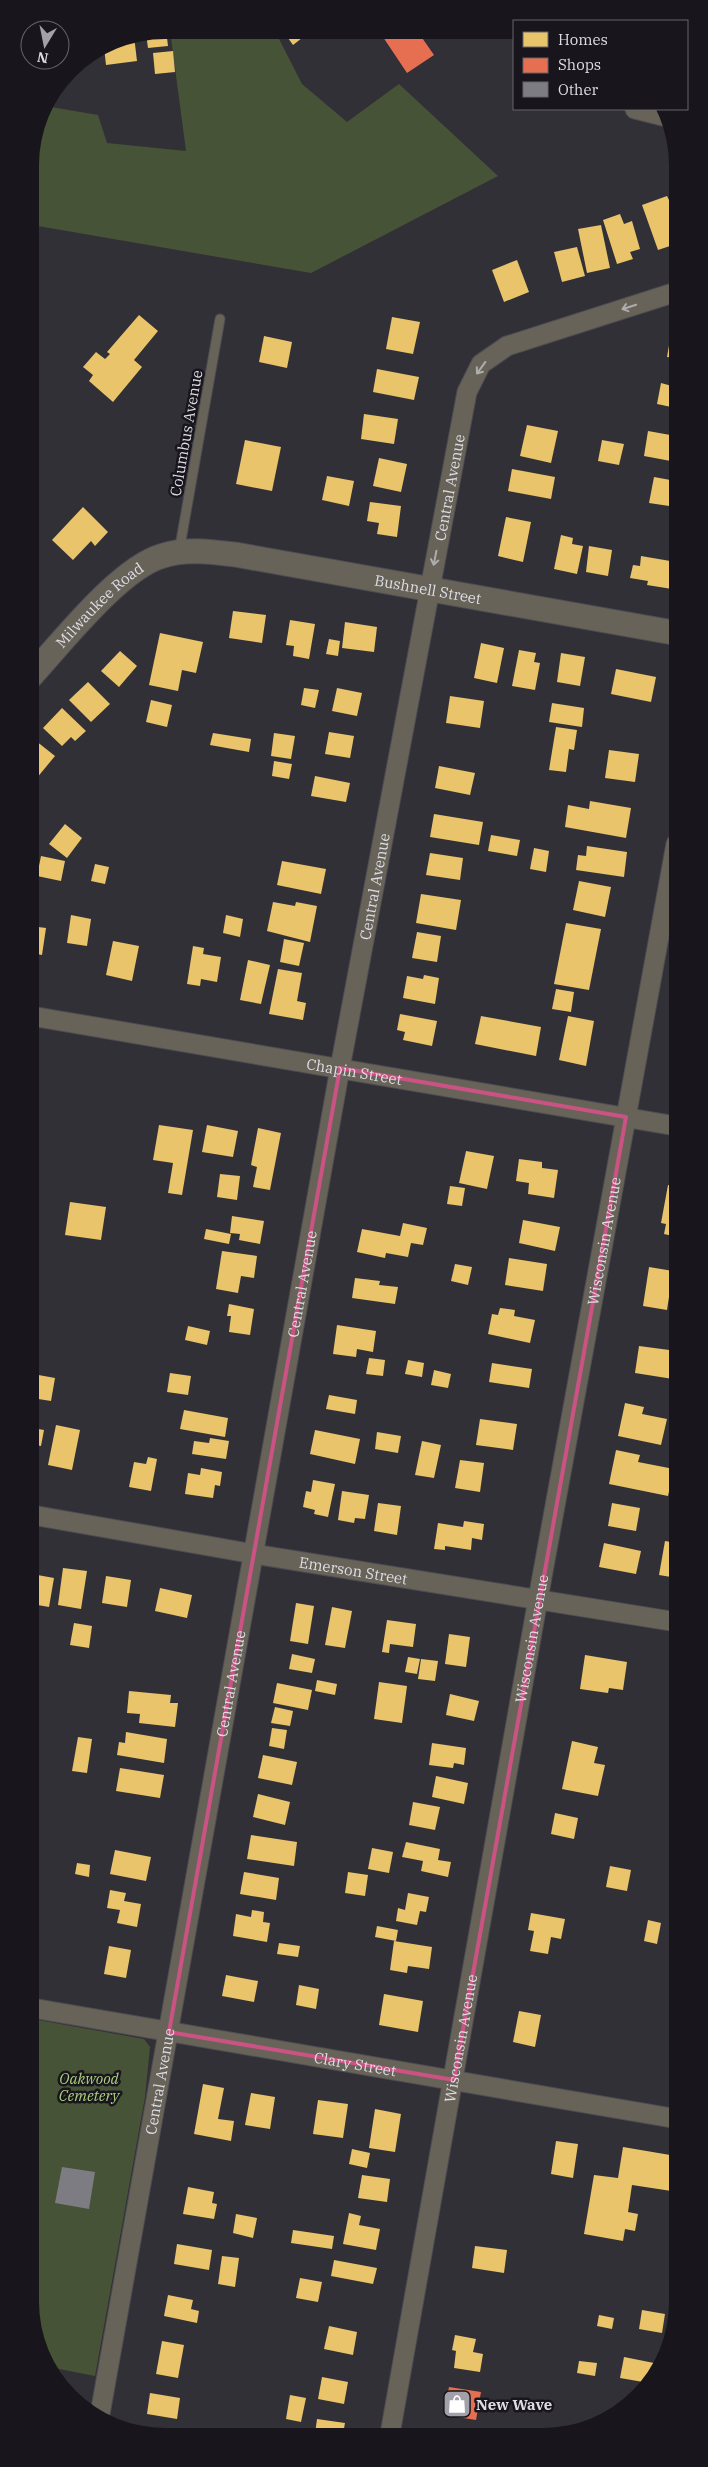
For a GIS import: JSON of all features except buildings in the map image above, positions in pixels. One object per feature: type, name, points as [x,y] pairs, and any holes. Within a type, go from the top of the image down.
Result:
[{"type":"street","points":[[639,110],[659,115]]},
{"type":"street","name":"Central Avenue","points":[[101,2410],[340,1068],[428,589],[468,392],[481,364],[507,346],[669,294]]},
{"type":"street","name":"Bushnell Street","points":[[179,552],[238,555],[669,632]]},
{"type":"street","name":"Milwaukee Road","points":[[39,668],[118,584],[139,565],[179,552]]},
{"type":"street","name":"Wisconsin Avenue","points":[[391,2428],[538,1599],[669,882]]},
{"type":"street","name":"Chapin Street","points":[[39,1017],[669,1125]]},
{"type":"street","name":"Emerson Street","points":[[39,1517],[669,1621]]},
{"type":"street","name":"Clary Street","points":[[39,2009],[669,2117]]},
{"type":"lane","name":"Columbus Avenue","points":[[179,552],[220,319]]},
{"type":"highlighted area","points":[[340,1068],[626,1117],[454,2080],[169,2032]]},
{"type":"green space","points":[[171,39],[279,39],[302,84],[347,122],[399,84],[498,176],[311,273],[39,226],[40,148],[43,132],[53,107],[98,115],[107,143],[186,151]]},
{"type":"green space","name":"Oakwood Cemetery","points":[[39,2020],[144,2039],[150,2047],[145,2097],[95,2376],[58,2369],[48,2350],[41,2327],[39,2302]]},
{"type":"place","name":"New Wave","points":[[457,2404]]}]
